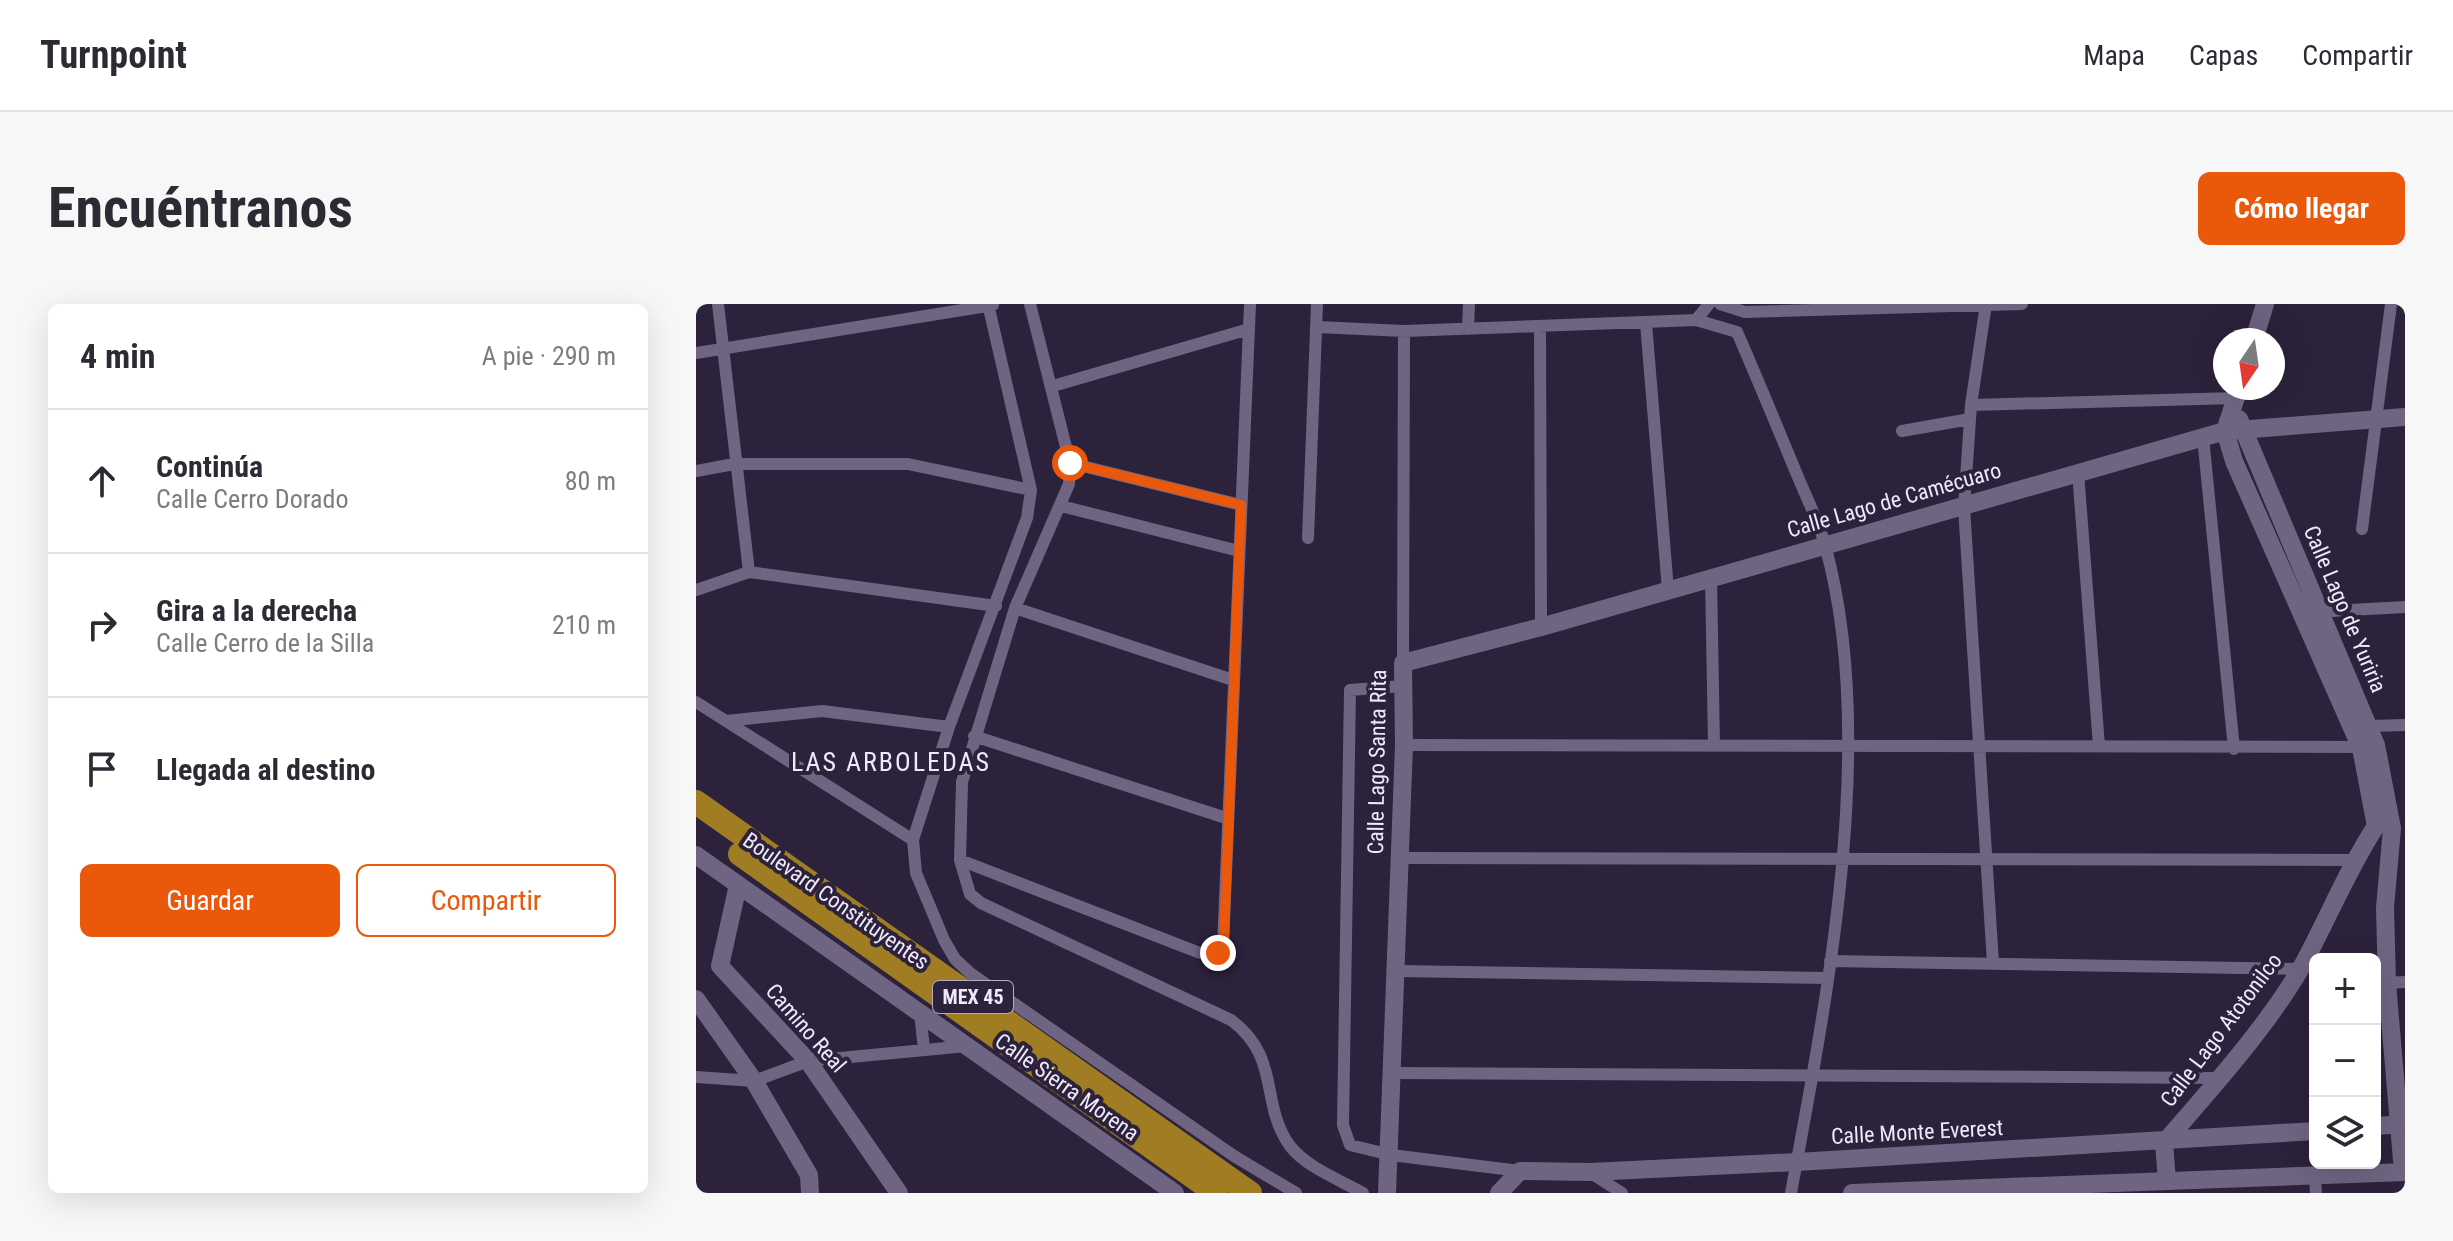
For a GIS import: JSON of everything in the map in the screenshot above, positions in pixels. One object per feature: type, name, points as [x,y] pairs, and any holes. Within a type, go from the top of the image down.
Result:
[{"type":"highway","name":"Boulevard Constituyentes","points":[[696,802],[1250,1193]]},
{"type":"highway","name":"Boulevard Constituyentes","points":[[696,822],[1216,1193]]},
{"type":"street","points":[[718,304],[734,464],[749,572]]},
{"type":"street","points":[[1030,304],[1070,463],[1069,484],[1015,608],[962,782],[960,860],[970,894],[981,903],[1231,1020],[1250,1034],[1261,1053],[1282,1130],[1291,1147],[1308,1162],[1363,1193]]},
{"type":"street","points":[[960,860],[1200,953],[1218,953],[1224,938],[1226,818],[1250,304]]},
{"type":"street","points":[[1308,538],[1317,304]]},
{"type":"street","points":[[1468,329],[1469,304]]},
{"type":"street","points":[[1696,320],[1709,304]]},
{"type":"street","points":[[1720,304],[1745,312],[2022,304]]},
{"type":"street","points":[[1986,304],[1970,412],[1964,507],[1993,963]]},
{"type":"street","points":[[2258,328],[2265,304]]},
{"type":"street","points":[[2362,529],[2391,304]]},
{"type":"street","points":[[696,353],[991,305],[1031,490],[1027,518],[949,727],[936,776],[913,840],[916,873],[944,940],[962,966],[1234,1156],[1296,1193]]},
{"type":"street","points":[[1745,312],[1737,332],[1825,544],[1843,638],[1848,747],[1842,858],[1828,978],[1791,1193]]},
{"type":"street","points":[[1317,327],[1404,331],[1696,320],[1737,332]]},
{"type":"street","points":[[1646,323],[1668,590]]},
{"type":"street","points":[[1540,327],[1541,627]]},
{"type":"street","points":[[1053,386],[1249,329]]},
{"type":"street","name":"Calle Lago Santa Rita","points":[[1387,1193],[1391,1155],[1404,745],[1404,331]]},
{"type":"street","points":[[1902,431],[1970,412],[2213,398]]},
{"type":"street","name":"Calle Lago de Yuriria","points":[[2237,400],[2234,461],[2301,617],[2369,746],[2391,827],[2385,908],[2396,983],[2404,1172]]},
{"type":"street","name":"Calle Lago de Camécuaro","points":[[1403,663],[1541,627],[2234,429],[2405,417]]},
{"type":"street","name":"Calle Lago de Yuriria","points":[[2234,429],[2370,726],[2369,746]]},
{"type":"street","points":[[2203,437],[2234,749]]},
{"type":"street","points":[[1070,463],[1241,505]]},
{"type":"street","points":[[696,471],[734,464],[908,464],[1031,490]]},
{"type":"street","points":[[2078,472],[2099,746]]},
{"type":"street","points":[[1061,506],[1239,551]]},
{"type":"street","points":[[696,590],[749,572],[996,606]]},
{"type":"street","points":[[1711,577],[1714,746]]},
{"type":"street","points":[[2301,617],[2319,609],[2405,607]]},
{"type":"street","points":[[1015,608],[1233,680]]},
{"type":"street","name":"Calle Monte Everest","points":[[1403,686],[1350,690],[1343,1125],[1350,1145],[1391,1155],[1520,1171],[1590,1172],[2164,1143],[2309,1131]]},
{"type":"street","points":[[696,702],[913,840]]},
{"type":"street","points":[[726,721],[822,711],[949,727]]},
{"type":"street","points":[[2370,726],[2405,725]]},
{"type":"street","points":[[974,736],[1226,818]]},
{"type":"street","points":[[1404,745],[2234,749],[2369,746]]},
{"type":"street","points":[[936,776],[962,782]]},
{"type":"street","name":"Calle Lago Atotonilco","points":[[2167,1181],[2164,1143],[2220,1078],[2300,969],[2354,860],[2391,827]]},
{"type":"street","name":"Calle Sierra Morena","points":[[696,855],[1175,1193]]},
{"type":"street","points":[[1400,858],[2354,860]]},
{"type":"street","name":"Camino Real","points":[[738,885],[720,966],[808,1061],[899,1193]]},
{"type":"street","points":[[1830,961],[2300,969]]},
{"type":"street","points":[[1397,971],[1828,978]]},
{"type":"street","points":[[696,999],[754,1081],[809,1175],[810,1193]]},
{"type":"street","points":[[920,1013],[924,1049]]},
{"type":"street","points":[[696,1077],[754,1081],[808,1061],[967,1046]]},
{"type":"street","points":[[1394,1073],[2220,1078]]},
{"type":"street","points":[[2381,1126],[2402,1124]]},
{"type":"street","points":[[1499,1193],[1520,1171]]},
{"type":"street","points":[[1590,1172],[1622,1193]]},
{"type":"street","points":[[1852,1193],[2167,1181],[2316,1184],[2404,1172]]},
{"type":"district","name":"LAS ARBOLEDAS","points":[[891,762]]},
{"type":"route","points":[[1070,463],[1241,505],[1226,818],[1224,938],[1218,953]]}]
